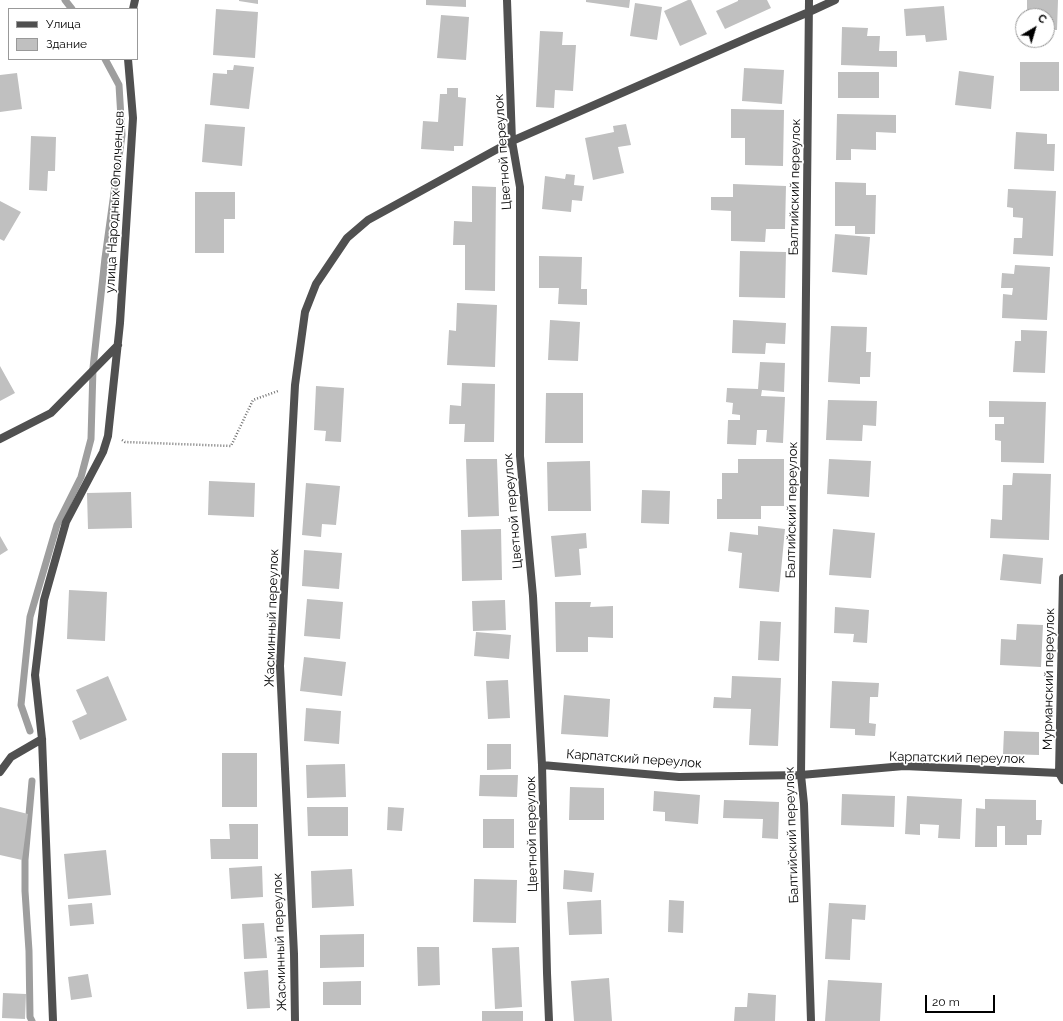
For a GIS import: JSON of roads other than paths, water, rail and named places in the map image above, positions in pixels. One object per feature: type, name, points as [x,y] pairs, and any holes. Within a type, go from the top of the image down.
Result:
[{"type":"street","name":"Цветной переулок","points":[[507,0],[512,141],[520,186],[520,456],[533,596],[542,765],[549,1021]]},
{"type":"street","name":"Балтийский переулок","points":[[809,0],[801,774],[804,804],[811,1021]]},
{"type":"street","name":"Жасминный переулок","points":[[295,1021],[294,954],[280,666],[295,385],[305,312],[316,284],[347,238],[368,220],[512,141],[835,0]]},
{"type":"street","name":"улица Народных Ополченцев","points":[[53,1021],[42,739],[35,675],[44,600],[66,522],[103,452],[108,436],[120,322],[133,118],[128,60]]},
{"type":"street","points":[[0,439],[51,413],[118,344]]},
{"type":"street","name":"Мурманский переулок","points":[[1061,776],[1063,578]]},
{"type":"street","points":[[0,772],[11,756],[42,739]]},
{"type":"street","name":"Карпатский переулок","points":[[542,765],[679,776],[801,774],[904,766],[1061,776]]},
{"type":"waterway","points":[[65,0],[71,8]]},
{"type":"waterway","points":[[30,731],[21,705],[30,617],[57,525],[81,477],[91,439],[93,368],[105,258],[122,135],[119,85],[106,60]]},
{"type":"waterway","points":[[32,781],[25,860],[25,891],[29,951],[30,1017],[32,1021]]}]
